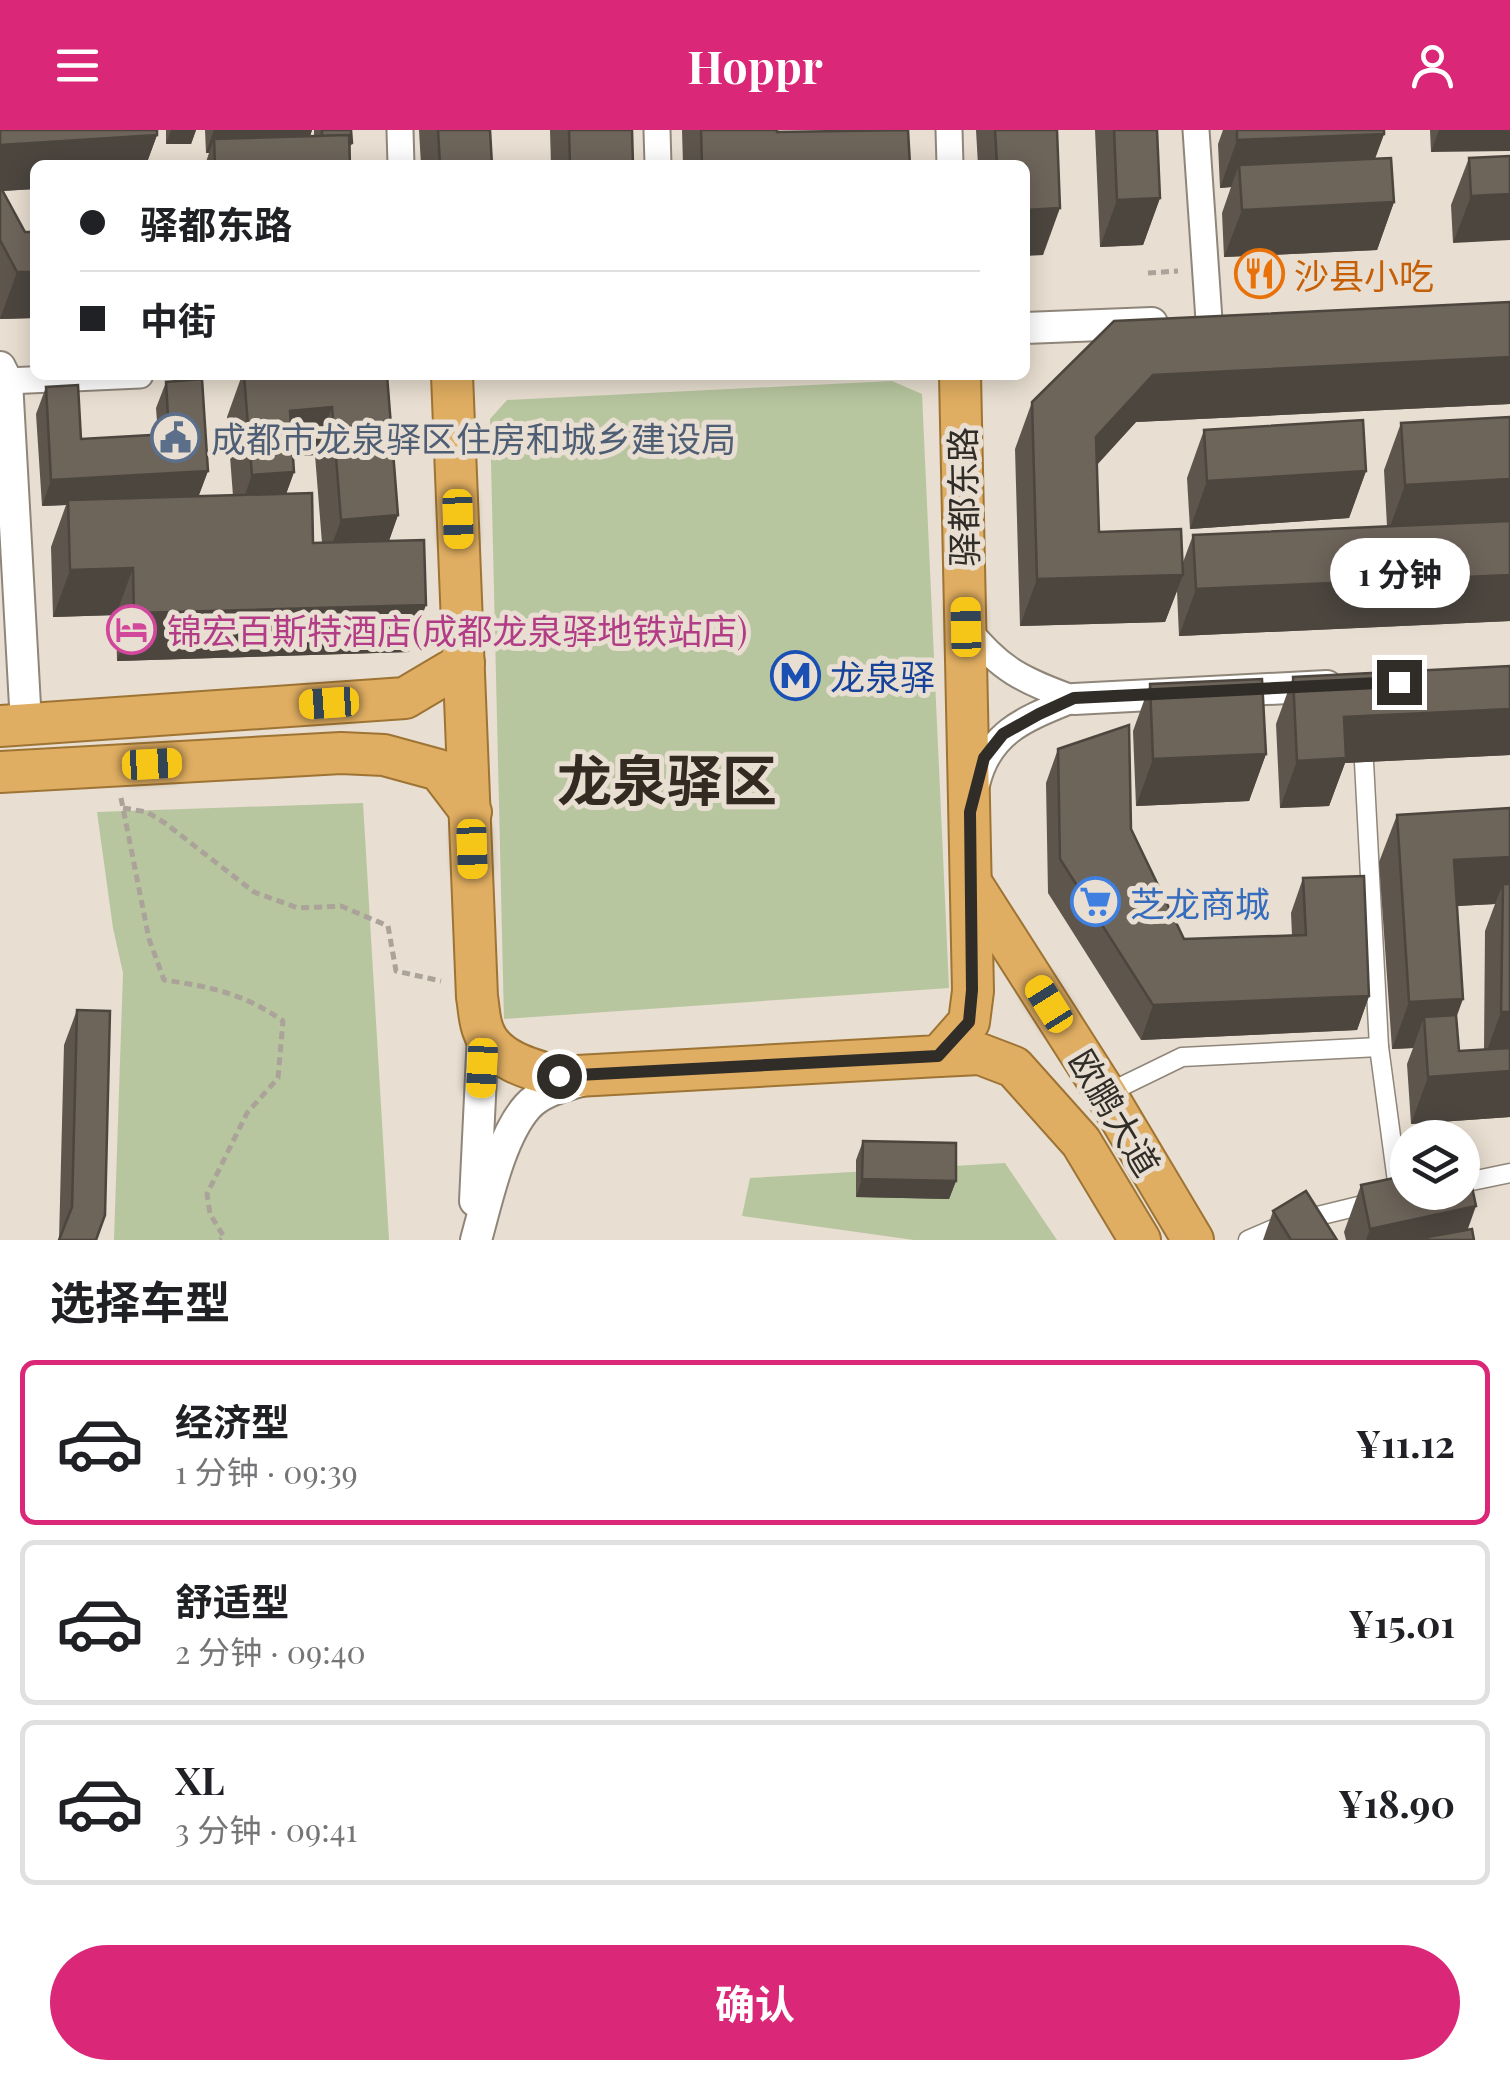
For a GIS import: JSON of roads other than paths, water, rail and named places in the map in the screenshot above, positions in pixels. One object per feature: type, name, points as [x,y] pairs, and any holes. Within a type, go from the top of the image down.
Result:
[{"type":"highway","points":[[452,380],[477,997],[484,1034],[504,1056],[529,1070],[559,1076],[938,1056]]},
{"type":"highway","name":"驿都东路","points":[[938,1056],[969,1022],[972,990],[960,380]]},
{"type":"highway","points":[[13,725],[405,698],[464,663]]},
{"type":"highway","points":[[0,772],[341,753],[384,755],[439,770],[470,812]]},
{"type":"highway","name":"欧鹏大道","points":[[972,884],[1106,1094],[1193,1240]]},
{"type":"highway","name":"欧鹏大道","points":[[938,1056],[980,1054],[1014,1068],[1081,1142],[1140,1240]]},
{"type":"street","points":[[400,130],[400,160]]},
{"type":"street","points":[[657,130],[658,160]]},
{"type":"street","points":[[949,130],[950,160]]},
{"type":"street","points":[[1196,130],[1210,320]]},
{"type":"street","points":[[1030,328],[1247,318]]},
{"type":"street","points":[[13,725],[4,374],[30,374]]},
{"type":"street","points":[[966,627],[990,657],[1024,680],[1074,698]]},
{"type":"street","points":[[970,812],[984,758],[1003,734],[1074,698],[1362,684]]},
{"type":"street","points":[[1364,762],[1379,1047],[1393,1120]]},
{"type":"street","points":[[474,1240],[484,1034]]},
{"type":"street","points":[[1106,1094],[1182,1057],[1379,1047]]},
{"type":"street","points":[[474,1240],[502,1153],[528,1106],[553,1090],[602,1074]]},
{"type":"street","points":[[1480,1179],[1510,1172]]},
{"type":"street","points":[[1248,1240],[1285,1224],[1390,1198]]},
{"type":"place","name":"沙县小吃","points":[[1259,274]]},
{"type":"place","name":"成都市龙泉驿区住房和城乡建设局","points":[[176,437]]},
{"type":"place","name":"锦宏百斯特酒店(成都龙泉驿地铁站店)","points":[[132,629]]},
{"type":"place","name":"龙泉驿","points":[[795,675]]},
{"type":"place","name":"芝龙商城","points":[[1095,902]]},
{"type":"district","name":"龙泉驿区","points":[[667,778]]}]
